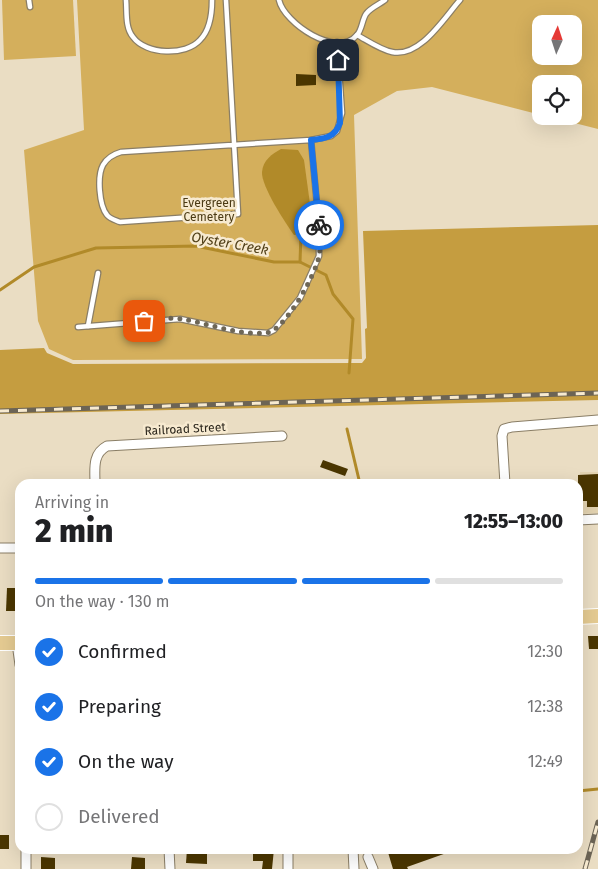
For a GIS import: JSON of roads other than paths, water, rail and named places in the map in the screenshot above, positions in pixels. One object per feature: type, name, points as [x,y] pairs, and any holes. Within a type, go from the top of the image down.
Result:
[{"type":"main road","points":[[583,617],[598,616]]},
{"type":"main road","points":[[0,643],[15,643]]},
{"type":"street","points":[[505,479],[502,436],[504,429],[598,420]]},
{"type":"street","name":"Railroad Street","points":[[95,479],[95,458],[101,449],[107,446],[282,436]]},
{"type":"street","points":[[583,520],[598,519]]},
{"type":"street","points":[[0,548],[15,548]]},
{"type":"street","points":[[26,854],[26,869]]},
{"type":"street","points":[[169,854],[170,869]]},
{"type":"street","points":[[288,854],[288,869]]},
{"type":"street","points":[[353,854],[354,869]]},
{"type":"street","points":[[368,857],[373,869]]},
{"type":"lane","points":[[29,0],[30,8]]},
{"type":"lane","points":[[126,0],[128,21],[133,38],[148,48],[162,50],[183,49],[200,40],[208,28],[212,0]]},
{"type":"lane","points":[[226,0],[234,146],[238,214],[120,222],[108,216],[104,210],[100,180],[102,167],[114,154],[122,152],[234,146],[311,140],[331,136],[337,131],[342,114],[337,42]]},
{"type":"lane","points":[[279,0],[290,19],[300,28],[310,35],[337,42],[346,42],[357,36],[366,13],[385,0]]},
{"type":"lane","points":[[357,36],[392,52],[412,50],[423,41],[460,0]]},
{"type":"lane","points":[[78,327],[180,319],[238,331],[268,333],[281,324],[300,298],[319,256],[320,227],[311,140]]},
{"type":"lane","points":[[88,326],[98,273]]},
{"type":"waterway","points":[[300,262],[301,234]]},
{"type":"waterway","name":"Oyster Creek","points":[[0,290],[34,267],[96,248],[196,246],[274,262],[300,262],[326,275],[333,294],[353,319],[349,373]]},
{"type":"waterway","name":"Oyster Creek","points":[[347,429],[359,479]]},
{"type":"waterway","name":"Oyster Creek","points":[[583,790],[598,789]]},
{"type":"railway","points":[[0,411],[598,393]]},
{"type":"railway","points":[[585,869],[598,822]]},
{"type":"park label","name":"Evergreen Cemetery","points":[[209,210]]}]
